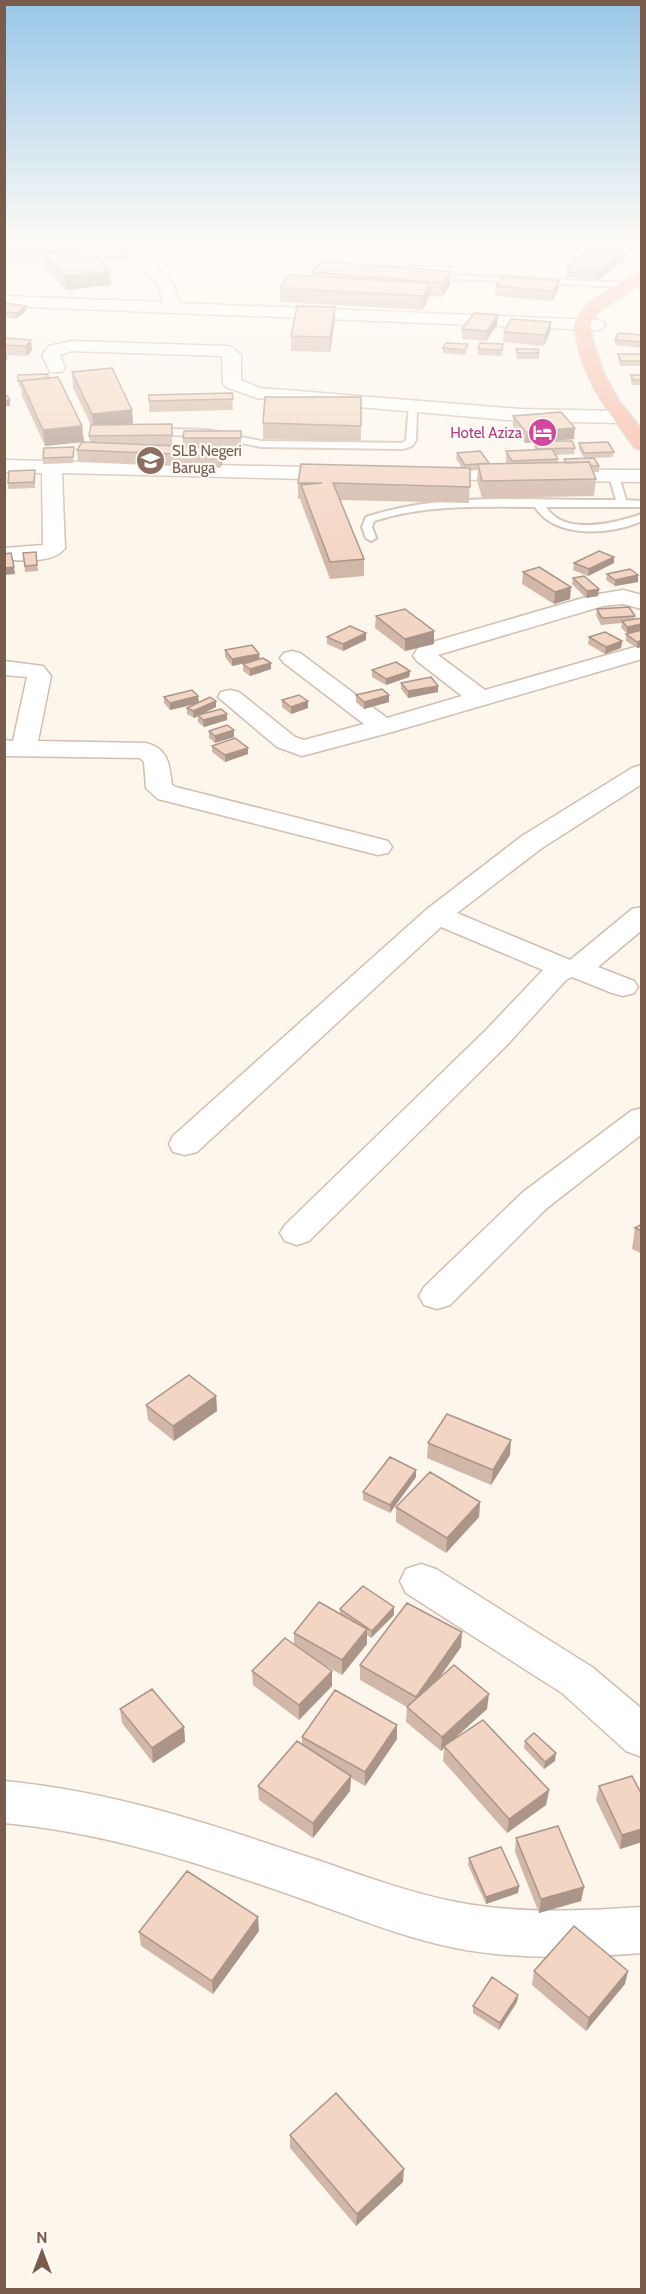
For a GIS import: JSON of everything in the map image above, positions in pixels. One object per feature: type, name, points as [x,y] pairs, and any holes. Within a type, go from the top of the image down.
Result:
[{"type":"highway","points":[[589,348],[588,358],[603,394],[642,444]]},
{"type":"highway","points":[[621,386],[625,395],[642,415]]},
{"type":"street","points":[[56,369],[51,355],[55,350],[63,348]]},
{"type":"street","points":[[135,348],[226,351],[232,355],[232,383],[242,388],[279,396],[559,418],[622,417]]},
{"type":"street","points":[[4,466],[363,474]]},
{"type":"street","points":[[4,554],[44,552],[54,548],[52,467]]},
{"type":"street","points":[[402,475],[642,476]]},
{"type":"street","points":[[480,698],[430,661],[425,656],[428,651],[601,600],[623,597],[642,602]]},
{"type":"street","points":[[230,697],[286,742],[296,747],[309,747],[642,652]]},
{"type":"street","points":[[291,658],[383,727]]},
{"type":"street","points":[[4,668],[35,671],[39,676],[14,748],[146,751],[156,759],[159,788],[167,793],[378,847]]},
{"type":"street","points":[[185,1144],[437,915],[532,842],[641,773]]},
{"type":"street","points":[[437,915],[571,968],[635,983]]},
{"type":"street","points":[[297,1233],[497,1037],[556,974],[571,968],[642,915]]},
{"type":"street","points":[[437,1296],[535,1200],[642,1118]]},
{"type":"street","points":[[421,1581],[577,1680],[638,1728]]},
{"type":"street","points":[[4,1802],[59,1807],[133,1824],[455,1925],[535,1935],[642,1930]]},
{"type":"lane","points":[[165,432],[207,433],[261,444],[403,446],[409,444],[411,440],[412,407]]},
{"type":"lane","points":[[614,476],[622,503]]},
{"type":"lane","points":[[539,504],[548,518],[563,524],[588,527],[618,525],[642,518]]},
{"type":"lane","points":[[371,538],[367,527],[370,519],[387,513],[425,507],[642,504]]},
{"type":"building","points":[[478,348],[502,348],[502,350]]},
{"type":"building","points":[[516,349],[538,349],[539,353],[517,353]]},
{"type":"building","points":[[618,354],[642,354],[642,361],[621,361]]},
{"type":"building","points":[[112,368],[132,410],[92,414],[72,372]]},
{"type":"building","points":[[48,374],[48,378],[18,381],[18,375]]},
{"type":"building","points":[[631,375],[642,375],[642,380],[633,380]]},
{"type":"building","points":[[58,377],[82,426],[43,430],[21,381]]},
{"type":"building","points":[[232,393],[233,399],[149,401],[149,395]]},
{"type":"building","points":[[265,397],[361,397],[361,426],[263,423]]},
{"type":"building","points":[[561,412],[575,428],[526,432],[513,416]]},
{"type":"building","points":[[172,424],[172,435],[89,436],[91,425]]},
{"type":"building","points":[[184,431],[241,431],[241,438],[183,438]]},
{"type":"building","points":[[534,441],[572,441],[575,448],[537,449]]},
{"type":"building","points":[[82,442],[223,448],[220,456],[77,450]]},
{"type":"building","points":[[608,442],[614,452],[584,453],[579,443]]},
{"type":"building","points":[[74,447],[73,457],[43,458],[44,448]]},
{"type":"building","points":[[552,449],[558,459],[512,461],[506,451]]},
{"type":"building","points":[[480,451],[489,463],[465,465],[457,453]]},
{"type":"building","points":[[594,458],[599,466],[591,466],[589,462],[566,463],[564,459]]},
{"type":"building","points":[[589,462],[596,479],[482,481],[478,464]]},
{"type":"building","points":[[301,464],[470,468],[470,487],[333,483],[364,559],[330,562],[301,485],[322,483],[298,483]]},
{"type":"building","points":[[35,470],[34,482],[8,483],[9,471]]},
{"type":"building","points":[[599,551],[614,557],[589,569],[574,563]]},
{"type":"building","points":[[36,552],[37,565],[25,566],[23,553]]},
{"type":"building","points":[[11,553],[14,567],[4,568],[4,554]]},
{"type":"building","points":[[539,567],[571,587],[555,592],[523,572]]},
{"type":"building","points":[[630,569],[638,575],[615,580],[607,574]]},
{"type":"building","points":[[584,576],[599,589],[587,591],[573,578]]},
{"type":"building","points":[[629,607],[635,616],[602,618],[597,609]]},
{"type":"building","points":[[405,609],[434,631],[405,639],[376,616]]},
{"type":"building","points":[[642,618],[642,624],[627,627],[622,621]]},
{"type":"building","points":[[350,626],[366,633],[343,644],[327,637]]},
{"type":"building","points":[[642,630],[642,640],[637,642],[626,634]]},
{"type":"building","points":[[605,632],[622,641],[606,647],[589,637]]},
{"type":"building","points":[[252,645],[259,654],[232,659],[225,650]]},
{"type":"building","points":[[263,658],[271,663],[250,669],[243,664]]},
{"type":"building","points":[[396,662],[410,671],[386,679],[372,670]]},
{"type":"building","points":[[431,677],[438,686],[408,691],[401,683]]},
{"type":"building","points":[[382,689],[389,695],[364,702],[356,695]]},
{"type":"building","points":[[192,690],[198,696],[170,703],[164,697]]},
{"type":"building","points":[[299,695],[308,701],[291,707],[282,700]]},
{"type":"building","points":[[210,697],[216,701],[193,711],[187,708]]},
{"type":"building","points":[[221,709],[227,714],[203,720],[198,715]]},
{"type":"building","points":[[227,725],[234,730],[215,736],[209,731]]},
{"type":"building","points":[[235,738],[248,748],[225,755],[212,746]]},
{"type":"building","points":[[642,1224],[642,1231],[635,1228]]},
{"type":"building","points":[[189,1375],[216,1396],[173,1426],[146,1405]]},
{"type":"building","points":[[447,1414],[511,1440],[493,1470],[428,1443]]},
{"type":"building","points":[[390,1457],[416,1470],[390,1505],[363,1492]]},
{"type":"building","points":[[430,1472],[480,1502],[447,1538],[396,1507]]},
{"type":"building","points":[[363,1586],[394,1607],[372,1631],[340,1609]]},
{"type":"building","points":[[319,1602],[367,1629],[342,1660],[294,1633]]},
{"type":"building","points":[[407,1603],[462,1632],[416,1697],[360,1665]]},
{"type":"building","points":[[285,1638],[332,1671],[299,1705],[252,1671]]},
{"type":"building","points":[[454,1665],[489,1694],[442,1737],[407,1707]]},
{"type":"building","points":[[152,1689],[184,1727],[152,1748],[120,1709]]},
{"type":"building","points":[[335,1690],[397,1725],[365,1772],[302,1737]]},
{"type":"building","points":[[483,1720],[549,1790],[509,1819],[444,1746]]},
{"type":"building","points":[[534,1733],[556,1753],[545,1762],[525,1741]]},
{"type":"building","points":[[297,1741],[351,1776],[313,1823],[258,1786]]},
{"type":"building","points":[[632,1776],[642,1795],[642,1829],[622,1835],[599,1786]]},
{"type":"building","points":[[558,1826],[584,1887],[541,1899],[516,1838]]},
{"type":"building","points":[[501,1847],[519,1886],[486,1897],[469,1858]]},
{"type":"building","points":[[187,1871],[258,1917],[212,1981],[139,1932]]},
{"type":"building","points":[[574,1926],[628,1971],[589,2018],[534,1971]]},
{"type":"building","points":[[492,1977],[518,1995],[500,2023],[473,2006]]},
{"type":"building","points":[[336,2093],[404,2169],[357,2214],[290,2135]]},
{"type":"place","name":"Hotel Aziza","points":[[543,433]]},
{"type":"place","name":"SLB Negeri Baruga","points":[[151,460]]}]
